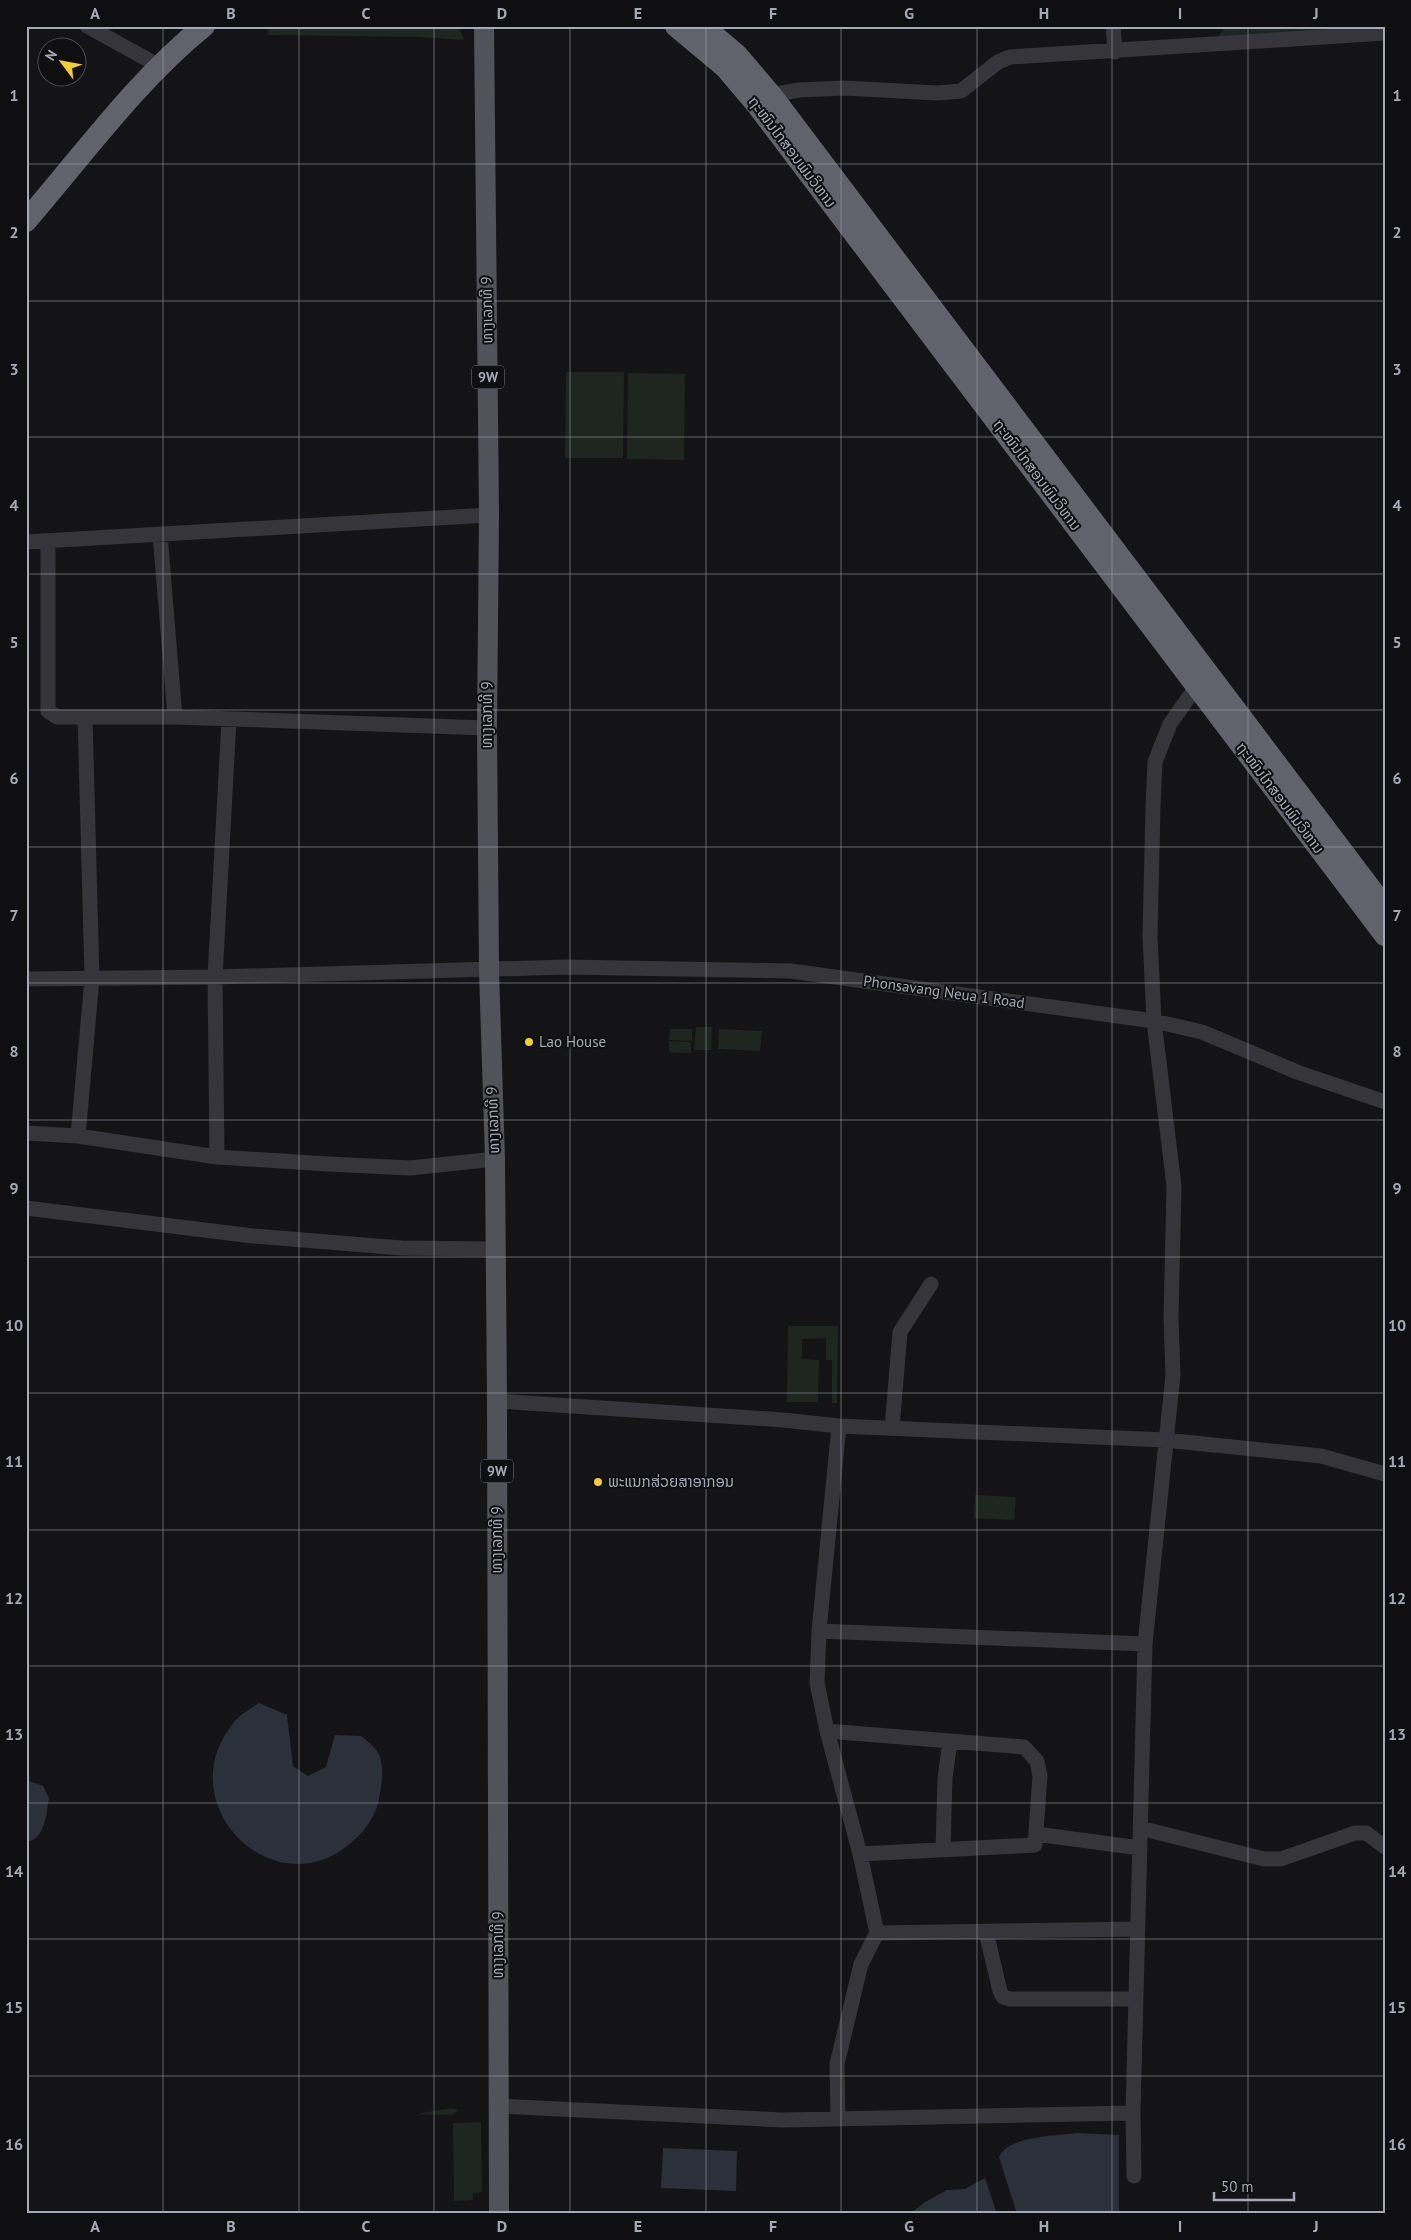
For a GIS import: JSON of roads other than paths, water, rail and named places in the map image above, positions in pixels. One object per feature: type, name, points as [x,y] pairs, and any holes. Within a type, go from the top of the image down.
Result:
[{"type":"highway","points":[[26,221],[128,101],[182,44],[204,26]]},
{"type":"highway","name":"ຖະໜົນໄກສອນພົມວິຫານ","points":[[676,26],[765,101],[1385,908]]},
{"type":"highway","name":"ຖະໜົນໄກສອນພົມວິຫານ","points":[[703,26],[736,55],[765,101],[1196,687],[1385,935]]},
{"type":"main road","name":"ທາງເລກທີ 9","points":[[484,26],[489,515],[487,728],[489,970],[495,1159],[497,1401],[499,2214]]},
{"type":"street","points":[[87,26],[160,67]]},
{"type":"street","points":[[1114,26],[1115,52]]},
{"type":"street","points":[[765,101],[799,90],[844,88],[937,93],[961,91],[998,62],[1010,57],[1115,52],[1385,33]]},
{"type":"street","points":[[26,542],[489,515]]},
{"type":"street","points":[[160,534],[175,717]]},
{"type":"street","points":[[48,541],[48,711],[57,717],[175,717],[487,728]]},
{"type":"street","points":[[1134,2176],[1133,2113],[1145,1644],[1173,1375],[1174,1186],[1154,1021],[1150,936],[1155,762],[1170,724],[1196,687]]},
{"type":"street","points":[[78,1136],[92,978],[85,717]]},
{"type":"street","points":[[217,1157],[215,977],[229,720]]},
{"type":"street","name":"Phonsavang Neua 1 Road","points":[[26,979],[215,977],[566,967],[792,971],[1154,1021],[1202,1032],[1297,1072],[1385,1102]]},
{"type":"street","points":[[26,1133],[78,1136],[217,1157],[410,1168],[495,1159]]},
{"type":"street","points":[[26,1208],[263,1237],[400,1248],[495,1249]]},
{"type":"street","points":[[892,1428],[900,1332],[931,1284]]},
{"type":"street","points":[[497,1401],[839,1426],[1165,1440],[1321,1456],[1385,1474]]},
{"type":"street","points":[[838,2120],[837,2064],[861,1964],[877,1933],[860,1854],[827,1731],[817,1683],[819,1631],[839,1426]]},
{"type":"street","points":[[819,1631],[1145,1644]]},
{"type":"street","points":[[827,1731],[1024,1748],[1038,1761],[1040,1776],[1036,1845],[860,1854]]},
{"type":"street","points":[[943,1850],[945,1778],[950,1741]]},
{"type":"street","points":[[1140,1828],[1264,1859],[1281,1859],[1355,1832],[1366,1833],[1385,1847]]},
{"type":"street","points":[[1036,1834],[1140,1848]]},
{"type":"street","points":[[877,1933],[1138,1930]]},
{"type":"street","points":[[986,1932],[1000,1991],[1003,1996],[1010,1999],[1136,1999]]},
{"type":"street","points":[[499,2106],[782,2120],[1133,2113]]},
{"type":"place","name":"Lao House","points":[[529,1042]]},
{"type":"place","name":"ພະແນກສ່ວຍສາອາກອນ","points":[[598,1482]]}]
